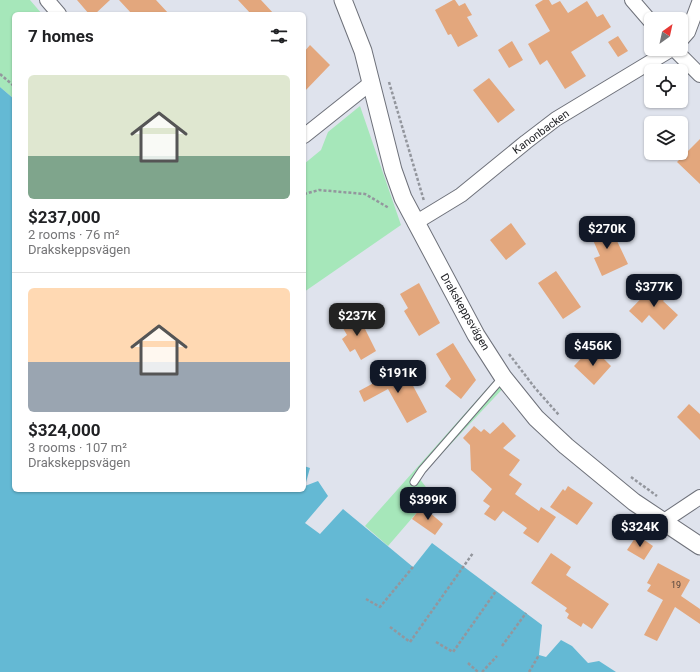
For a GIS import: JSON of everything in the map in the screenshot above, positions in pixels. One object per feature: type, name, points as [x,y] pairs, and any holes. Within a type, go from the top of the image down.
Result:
[{"type":"street","points":[[47,0],[57,12]]},
{"type":"street","name":"Drakskeppsvägen","points":[[343,0],[363,51],[380,79],[380,123],[393,170],[422,219],[476,335],[503,377],[536,418],[566,446],[634,502],[671,516],[700,546]]},
{"type":"street","points":[[632,0],[644,14]]},
{"type":"street","points":[[688,32],[700,0]]},
{"type":"street","name":"Kanonbacken","points":[[422,219],[461,196],[556,119],[661,56]]},
{"type":"street","points":[[680,56],[700,75]]},
{"type":"street","points":[[306,134],[380,79]]},
{"type":"street","points":[[671,516],[700,497]]},
{"type":"lane","points":[[414,482],[422,470],[503,377]]},
{"type":"path","points":[[0,74],[12,84]]},
{"type":"path","points":[[380,79],[422,219]]},
{"type":"path","points":[[306,193],[319,190],[365,194],[390,208]]},
{"type":"path","points":[[507,352],[559,416]]},
{"type":"path","points":[[629,475],[671,516]]},
{"type":"path","points":[[390,627],[410,642],[473,553]]},
{"type":"path","points":[[366,599],[380,607],[414,567]]},
{"type":"path","points":[[436,642],[454,652],[496,591]]},
{"type":"path","points":[[502,646],[526,613]]},
{"type":"path","points":[[529,672],[539,655]]},
{"type":"path","points":[[482,672],[497,656]]},
{"type":"path","points":[[468,663],[478,672]]},
{"type":"green space","points":[[0,0],[30,0],[40,12],[12,12],[12,97],[0,87]]},
{"type":"green space","points":[[360,106],[401,225],[306,291],[306,162],[321,150],[328,132]]},
{"type":"green space","points":[[501,373],[508,383],[419,478],[432,495],[388,546],[365,526]]},
{"type":"water","points":[[0,87],[12,97],[12,492],[306,492],[306,486],[318,481],[328,496],[305,523],[320,534],[343,509],[413,567],[432,543],[542,625],[539,655],[546,657],[561,640],[572,646],[588,663],[599,661],[616,672],[0,672]]},
{"type":"water","points":[[306,467],[310,468],[306,482]]},
{"type":"building","points":[[77,0],[110,0],[97,12],[87,12]]},
{"type":"building","points":[[119,0],[156,0],[167,12],[130,12]]},
{"type":"building","points":[[238,0],[261,0],[272,12],[249,12]]},
{"type":"building","points":[[455,0],[459,6],[465,3],[472,15],[467,17],[478,36],[458,47],[451,34],[448,35],[435,10]]},
{"type":"building","points":[[543,0],[549,0],[552,5],[560,1],[568,13],[587,1],[597,17],[603,14],[611,27],[571,52],[586,76],[565,89],[547,60],[540,65],[528,44],[550,31],[535,5]]},
{"type":"building","points":[[618,36],[628,51],[618,57],[608,42]]},
{"type":"building","points":[[512,41],[523,60],[509,68],[498,50]]},
{"type":"building","points":[[310,45],[330,65],[306,90],[306,50]]},
{"type":"building","points":[[489,78],[515,110],[498,123],[473,90]]},
{"type":"building","points":[[700,139],[700,184],[677,162],[679,160],[688,160],[688,151]]},
{"type":"building","points":[[608,222],[628,264],[602,276],[594,258],[600,256],[589,231]]},
{"type":"building","points":[[511,223],[526,244],[506,260],[490,240]]},
{"type":"building","points":[[556,271],[581,307],[563,319],[538,283]]},
{"type":"building","points":[[419,283],[440,323],[419,336],[404,311],[408,308],[400,294]]},
{"type":"building","points":[[654,285],[667,297],[663,301],[678,315],[664,330],[649,315],[642,323],[629,311]]},
{"type":"building","points":[[355,314],[360,322],[361,321],[376,351],[361,360],[355,349],[350,352],[342,339],[347,335],[340,323]]},
{"type":"building","points":[[453,343],[476,380],[461,399],[445,386],[451,379],[436,354]]},
{"type":"building","points":[[590,349],[596,355],[598,353],[611,366],[594,385],[574,366]]},
{"type":"building","points":[[403,367],[427,412],[407,423],[388,389],[364,402],[359,391]]},
{"type":"building","points":[[689,404],[700,414],[700,440],[677,417]]},
{"type":"building","points":[[503,422],[516,436],[503,448],[520,460],[509,475],[522,484],[515,494],[539,511],[541,507],[556,517],[538,543],[523,533],[527,528],[503,511],[495,521],[484,514],[490,506],[483,501],[492,489],[471,470],[470,445],[463,438],[474,426],[481,432],[484,429],[490,434]]},
{"type":"building","points":[[568,486],[593,503],[577,525],[550,507],[563,489],[565,491]]},
{"type":"building","points":[[422,506],[443,524],[435,535],[412,519]]},
{"type":"building","points":[[637,535],[653,546],[644,560],[627,550]]},
{"type":"building","points":[[551,553],[571,567],[566,575],[609,604],[592,629],[583,623],[581,627],[567,618],[569,614],[565,611],[567,608],[531,583]]},
{"type":"building","points":[[658,563],[690,580],[681,596],[700,609],[700,624],[675,607],[657,641],[644,635],[663,600],[647,591],[651,585],[647,583]]}]
